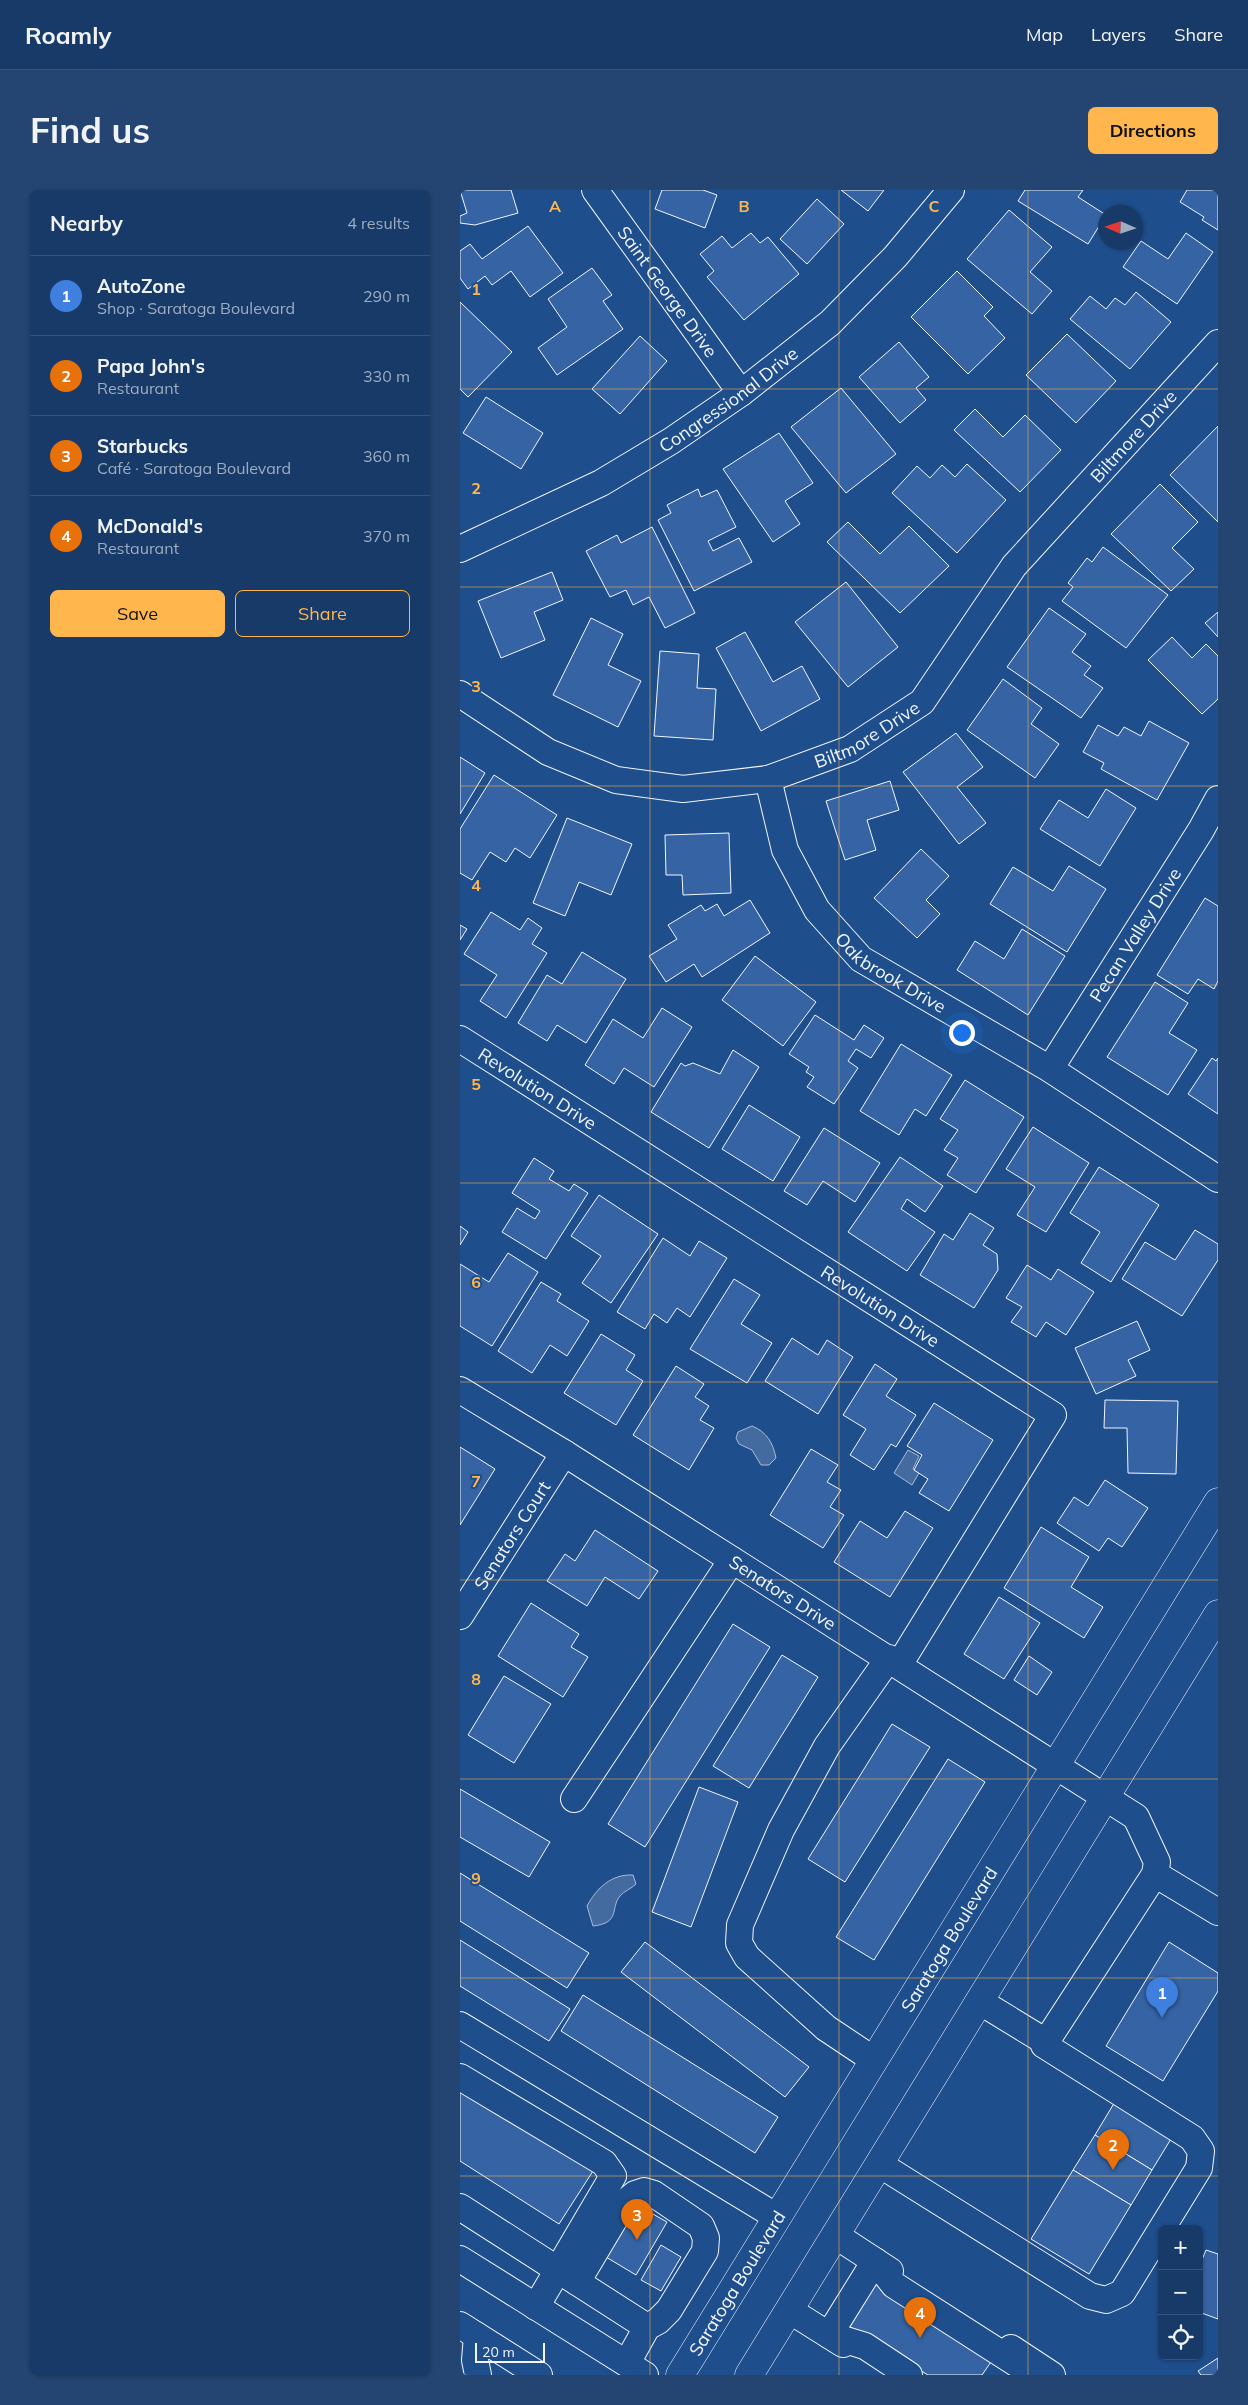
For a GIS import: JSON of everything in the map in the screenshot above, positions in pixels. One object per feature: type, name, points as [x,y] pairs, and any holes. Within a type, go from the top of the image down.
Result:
[{"type":"main road","name":"Saratoga Boulevard","points":[[680,2375],[1218,1502]]},
{"type":"main road","points":[[756,2373],[789,2310],[1218,1614]]},
{"type":"street","name":"Saint George Drive","points":[[595,190],[741,393]]},
{"type":"street","name":"Congressional Drive","points":[[462,545],[602,483],[671,441],[741,393],[830,322],[896,257],[951,190]]},
{"type":"street","name":"Biltmore Drive","points":[[460,694],[548,752],[616,780],[683,789],[768,780],[850,749],[922,702],[1014,566],[1218,343]]},
{"type":"street","name":"Oakbrook Drive","points":[[768,780],[785,850],[817,910],[861,959],[1050,1069],[1218,1179]]},
{"type":"street","name":"Pecan Valley Drive","points":[[1050,1069],[1209,836],[1218,799]]},
{"type":"street","name":"Revolution Drive","points":[[460,1039],[1053,1415],[894,1662]]},
{"type":"street","name":"Senators Drive","points":[[460,1390],[564,1453],[1136,1817],[1156,1862],[1155,1874]]},
{"type":"street","name":"Senators Court","points":[[460,1616],[564,1453]]},
{"type":"street","points":[[574,1799],[732,1560]]},
{"type":"street","points":[[874,2060],[826,2028],[747,1957],[739,1943],[740,1926],[781,1830],[827,1746],[894,1662]]},
{"type":"street","points":[[879,2164],[1090,2296],[1106,2300],[1122,2293],[1199,2168],[1201,2151],[1192,2138],[1044,2045],[1155,1874],[1218,1912]]},
{"type":"street","points":[[979,2001],[1046,2042]]},
{"type":"street","points":[[460,2025],[777,2217]]},
{"type":"street","points":[[460,2077],[604,2163],[613,2176],[568,2276]]},
{"type":"street","points":[[536,2307],[568,2276],[624,2203],[635,2194],[644,2191],[654,2194],[701,2226],[706,2238],[705,2251],[669,2310],[658,2322],[647,2327]]},
{"type":"street","points":[[460,2207],[647,2327]]},
{"type":"street","points":[[835,2235],[1052,2375]]},
{"type":"street","points":[[460,2259],[636,2369],[647,2327]]},
{"type":"street","points":[[829,2335],[875,2261]]},
{"type":"street","points":[[875,2261],[894,2285],[1025,2372]]},
{"type":"street","points":[[789,2310],[891,2375]]},
{"type":"street","points":[[468,2331],[478,2375]]},
{"type":"street","points":[[468,2331],[539,2375]]},
{"type":"street","points":[[829,2335],[865,2346],[909,2375]]},
{"type":"water","points":[[752,1426],[762,1431],[773,1448],[776,1458],[769,1465],[761,1465],[752,1450],[739,1444],[736,1438],[738,1432]]},
{"type":"water","points":[[908,1450],[919,1456],[913,1469],[919,1473],[912,1485],[894,1473]]},
{"type":"water","points":[[625,1875],[633,1875],[636,1884],[620,1896],[608,1922],[593,1926],[587,1906],[595,1893],[611,1880]]},
{"type":"building","points":[[460,190],[511,190],[518,213],[475,225],[460,223],[460,216],[467,213]]},
{"type":"building","points":[[662,190],[703,190],[717,195],[705,228],[655,209]]},
{"type":"building","points":[[841,190],[884,190],[868,211]]},
{"type":"building","points":[[1025,190],[1083,190],[1078,197],[1098,210],[1098,228],[1088,244],[1018,201]]},
{"type":"building","points":[[1187,190],[1215,190],[1218,192],[1218,230],[1202,220],[1204,217],[1180,202]]},
{"type":"building","points":[[817,199],[844,224],[807,264],[780,239]]},
{"type":"building","points":[[1009,210],[1052,247],[1030,272],[1052,291],[1032,314],[967,259]]},
{"type":"building","points":[[528,226],[563,273],[530,297],[511,271],[492,285],[485,276],[468,289],[460,278],[460,251],[470,244],[482,259]]},
{"type":"building","points":[[751,233],[760,243],[768,237],[799,274],[744,320],[707,277],[714,271],[700,254],[722,236],[732,248]]},
{"type":"building","points":[[1186,233],[1213,252],[1177,304],[1123,267],[1135,250],[1143,250],[1143,242],[1168,259]]},
{"type":"building","points":[[592,268],[612,295],[603,301],[623,329],[557,375],[538,348],[567,327],[548,299]]},
{"type":"building","points":[[957,271],[993,307],[984,316],[1005,338],[968,374],[911,317]]},
{"type":"building","points":[[1136,292],[1171,322],[1130,369],[1070,319],[1090,296],[1106,309],[1115,298],[1125,305]]},
{"type":"building","points":[[460,302],[512,352],[468,397],[460,389]]},
{"type":"building","points":[[1067,334],[1116,381],[1076,423],[1026,375]]},
{"type":"building","points":[[640,336],[667,361],[620,414],[592,389]]},
{"type":"building","points":[[899,342],[929,377],[916,388],[926,400],[900,423],[859,377]]},
{"type":"building","points":[[841,388],[896,454],[846,493],[791,427]]},
{"type":"building","points":[[486,397],[543,433],[521,469],[463,433]]},
{"type":"building","points":[[975,409],[1003,437],[1025,415],[1061,450],[1020,492],[954,430]]},
{"type":"building","points":[[1218,426],[1218,522],[1170,475]]},
{"type":"building","points":[[779,433],[813,483],[785,501],[800,524],[773,542],[723,469]]},
{"type":"building","points":[[967,464],[1006,500],[957,553],[892,493],[917,466],[930,478],[942,465],[955,477]]},
{"type":"building","points":[[1160,484],[1198,522],[1172,548],[1194,569],[1171,591],[1111,534]]},
{"type":"building","points":[[698,489],[701,497],[717,490],[736,527],[708,541],[713,551],[739,538],[752,562],[694,591],[658,520],[671,513],[667,505]]},
{"type":"building","points":[[848,522],[880,554],[909,526],[949,566],[900,613],[827,542]]},
{"type":"building","points":[[652,527],[695,613],[665,628],[649,597],[633,605],[626,590],[610,597],[586,551],[617,535],[621,543]]},
{"type":"building","points":[[1103,547],[1168,595],[1126,648],[1062,601],[1073,587],[1068,583],[1087,558],[1092,562]]},
{"type":"building","points":[[552,572],[563,600],[534,612],[545,640],[501,658],[478,601]]},
{"type":"building","points":[[846,582],[898,647],[848,687],[795,622]]},
{"type":"building","points":[[1049,608],[1086,634],[1072,652],[1091,666],[1084,675],[1103,688],[1081,718],[1007,667]]},
{"type":"building","points":[[1218,612],[1218,637],[1205,623]]},
{"type":"building","points":[[591,618],[623,634],[608,665],[641,681],[618,727],[553,695]]},
{"type":"building","points":[[745,632],[773,682],[802,666],[820,699],[761,731],[716,648]]},
{"type":"building","points":[[1172,637],[1192,658],[1206,644],[1218,656],[1218,699],[1202,714],[1148,660]]},
{"type":"building","points":[[660,651],[699,654],[697,688],[716,689],[713,740],[654,736]]},
{"type":"building","points":[[1003,679],[1042,708],[1031,724],[1059,744],[1035,778],[967,730]]},
{"type":"building","points":[[1149,721],[1189,743],[1157,800],[1101,769],[1104,763],[1083,752],[1098,725],[1118,736],[1124,727],[1141,736]]},
{"type":"building","points":[[956,733],[983,767],[957,787],[986,823],[959,844],[903,772]]},
{"type":"building","points":[[460,757],[485,773],[460,814]]},
{"type":"building","points":[[494,775],[557,815],[530,858],[515,848],[506,862],[490,852],[472,880],[460,873],[460,829]]},
{"type":"building","points":[[890,781],[899,810],[867,820],[876,850],[845,860],[826,801]]},
{"type":"building","points":[[1106,789],[1136,808],[1100,866],[1040,829],[1059,800],[1088,818]]},
{"type":"building","points":[[567,818],[632,844],[611,895],[579,882],[565,916],[533,903]]},
{"type":"building","points":[[729,833],[731,893],[683,895],[682,875],[666,875],[665,835]]},
{"type":"building","points":[[921,849],[949,876],[926,900],[940,914],[917,938],[874,898]]},
{"type":"building","points":[[1069,866],[1106,889],[1067,952],[990,904],[1013,867],[1053,891]]},
{"type":"building","points":[[1205,898],[1218,906],[1218,981],[1214,989],[1198,979],[1188,994],[1157,975]]},
{"type":"building","points":[[750,900],[770,933],[702,977],[694,964],[666,982],[649,956],[677,939],[668,925],[701,905],[705,911],[717,904],[724,916]]},
{"type":"building","points":[[491,912],[520,930],[528,918],[542,928],[532,944],[547,953],[506,1018],[480,1001],[497,975],[464,954]]},
{"type":"building","points":[[460,925],[467,929],[460,940]]},
{"type":"building","points":[[1022,929],[1065,956],[1028,1015],[957,970],[975,941],[1004,959]]},
{"type":"building","points":[[582,952],[626,979],[586,1043],[557,1025],[547,1041],[518,1023],[547,975],[562,984]]},
{"type":"building","points":[[755,956],[816,1002],[783,1046],[722,1000]]},
{"type":"building","points":[[1155,982],[1188,1003],[1169,1033],[1197,1050],[1168,1095],[1107,1057]]},
{"type":"building","points":[[662,1008],[692,1027],[654,1087],[624,1068],[614,1084],[585,1065],[613,1019],[643,1038]]},
{"type":"building","points":[[815,1015],[854,1040],[864,1025],[884,1038],[871,1058],[856,1049],[848,1061],[858,1068],[834,1104],[807,1087],[814,1077],[806,1072],[809,1067],[789,1054]]},
{"type":"building","points":[[901,1044],[952,1075],[926,1116],[915,1109],[899,1135],[860,1111]]},
{"type":"building","points":[[733,1050],[759,1067],[709,1148],[651,1112],[681,1063],[685,1066],[693,1063],[720,1074]]},
{"type":"building","points":[[1212,1058],[1216,1061],[1218,1058],[1218,1114],[1188,1094]]},
{"type":"building","points":[[965,1080],[1024,1117],[976,1193],[947,1175],[958,1158],[944,1150],[958,1130],[940,1119]]},
{"type":"building","points":[[749,1105],[800,1137],[773,1181],[722,1149]]},
{"type":"building","points":[[1033,1127],[1089,1163],[1046,1232],[1017,1215],[1035,1187],[1006,1169]]},
{"type":"building","points":[[824,1128],[880,1163],[855,1202],[823,1181],[807,1205],[784,1191]]},
{"type":"building","points":[[900,1157],[943,1186],[925,1212],[907,1199],[901,1209],[935,1232],[907,1271],[848,1232]]},
{"type":"building","points":[[534,1158],[554,1171],[549,1179],[569,1191],[574,1184],[588,1193],[546,1259],[502,1232],[517,1208],[535,1219],[540,1211],[512,1193]]},
{"type":"building","points":[[1099,1167],[1159,1205],[1111,1282],[1081,1263],[1100,1232],[1070,1213]]},
{"type":"building","points":[[599,1195],[658,1234],[611,1303],[582,1283],[601,1256],[571,1236]]},
{"type":"building","points":[[970,1213],[994,1228],[983,1245],[997,1254],[998,1270],[974,1308],[920,1275],[944,1234],[953,1240]]},
{"type":"building","points":[[460,1226],[468,1232],[460,1245]]},
{"type":"building","points":[[1195,1230],[1218,1244],[1218,1260],[1182,1316],[1122,1279],[1145,1242],[1175,1260]]},
{"type":"building","points":[[663,1238],[690,1256],[699,1241],[727,1258],[690,1317],[677,1308],[667,1323],[654,1314],[645,1329],[617,1312]]},
{"type":"building","points":[[508,1253],[538,1272],[492,1346],[460,1326],[460,1264],[489,1282]]},
{"type":"building","points":[[1027,1265],[1051,1280],[1058,1269],[1094,1292],[1066,1335],[1046,1322],[1036,1337],[1011,1322],[1022,1307],[1006,1298]]},
{"type":"building","points":[[734,1279],[760,1295],[741,1324],[772,1343],[747,1383],[690,1349]]},
{"type":"building","points":[[541,1282],[561,1294],[557,1301],[589,1321],[567,1356],[550,1345],[532,1373],[498,1351]]},
{"type":"building","points":[[1137,1321],[1150,1350],[1128,1360],[1136,1376],[1096,1394],[1075,1348]]},
{"type":"building","points":[[601,1334],[635,1355],[626,1370],[643,1381],[616,1425],[564,1393]]},
{"type":"building","points":[[792,1338],[818,1355],[827,1340],[853,1357],[818,1414],[765,1381]]},
{"type":"building","points":[[875,1364],[897,1379],[886,1396],[916,1415],[896,1447],[891,1444],[874,1470],[850,1455],[866,1429],[843,1415]]},
{"type":"building","points":[[676,1366],[704,1384],[695,1397],[709,1406],[700,1420],[714,1428],[689,1470],[633,1435]]},
{"type":"building","points":[[1105,1400],[1178,1401],[1176,1474],[1128,1473],[1127,1428],[1104,1428]]},
{"type":"building","points":[[934,1403],[993,1440],[949,1511],[919,1493],[928,1479],[914,1470],[922,1455],[907,1446]]},
{"type":"building","points":[[460,1447],[495,1469],[460,1525]]},
{"type":"building","points":[[811,1449],[838,1465],[827,1482],[841,1490],[830,1507],[844,1515],[823,1548],[770,1515]]},
{"type":"building","points":[[1105,1480],[1148,1508],[1122,1547],[1108,1538],[1099,1551],[1057,1523],[1074,1497],[1088,1506]]},
{"type":"building","points":[[905,1511],[933,1528],[890,1597],[834,1562],[860,1521],[887,1538]]},
{"type":"building","points":[[1041,1527],[1089,1557],[1071,1587],[1103,1607],[1084,1638],[1004,1588]]},
{"type":"building","points":[[595,1530],[658,1571],[639,1599],[605,1577],[587,1606],[547,1581],[565,1554],[575,1561]]},
{"type":"building","points":[[999,1597],[1040,1623],[1004,1679],[964,1654]]},
{"type":"building","points":[[531,1603],[579,1634],[571,1647],[588,1657],[563,1697],[498,1656]]},
{"type":"building","points":[[733,1624],[770,1647],[645,1847],[608,1824]]},
{"type":"building","points":[[782,1655],[818,1677],[749,1788],[713,1766]]},
{"type":"building","points":[[1029,1656],[1052,1672],[1037,1695],[1014,1680]]},
{"type":"building","points":[[504,1676],[551,1704],[514,1763],[468,1735]]},
{"type":"building","points":[[892,1724],[930,1747],[845,1882],[808,1859]]},
{"type":"building","points":[[948,1759],[985,1782],[874,1960],[836,1937]]},
{"type":"building","points":[[699,1787],[738,1802],[691,1927],[652,1912]]},
{"type":"building","points":[[460,1789],[550,1842],[529,1877],[460,1837]]},
{"type":"building","points":[[460,1873],[589,1953],[567,1988],[460,1921]]},
{"type":"building","points":[[460,1940],[570,2009],[549,2041],[460,1986]]},
{"type":"building","points":[[645,1942],[809,2067],[785,2097],[621,1972]]},
{"type":"building","points":[[1169,1942],[1218,1973],[1218,1991],[1163,2081],[1106,2046]]},
{"type":"building","points":[[583,1995],[778,2117],[755,2153],[561,2031]]},
{"type":"building","points":[[460,2087],[593,2171],[559,2224],[460,2161]]},
{"type":"building","points":[[1116,2100],[1174,2134],[1152,2170],[1095,2135]]},
{"type":"building","points":[[1095,2135],[1152,2170],[1131,2205],[1073,2170]]},
{"type":"building","points":[[1073,2170],[1131,2205],[1089,2274],[1031,2239]]},
{"type":"building","points":[[637,2205],[667,2222],[636,2275],[606,2257]]},
{"type":"building","points":[[661,2245],[681,2257],[661,2291],[641,2280]]},
{"type":"building","points":[[1206,2250],[1218,2254],[1218,2319],[1203,2313],[1203,2257]]},
{"type":"building","points":[[875,2277],[997,2353],[982,2375],[928,2375],[844,2323]]},
{"type":"building","points":[[1218,2358],[1218,2375],[1201,2375],[1198,2371]]},
{"type":"place","name":"AutoZone","points":[[1162,2018]]},
{"type":"place","name":"Papa John's","points":[[1113,2170]]},
{"type":"place","name":"Starbucks","points":[[637,2240]]},
{"type":"place","name":"McDonald's","points":[[920,2338]]}]
